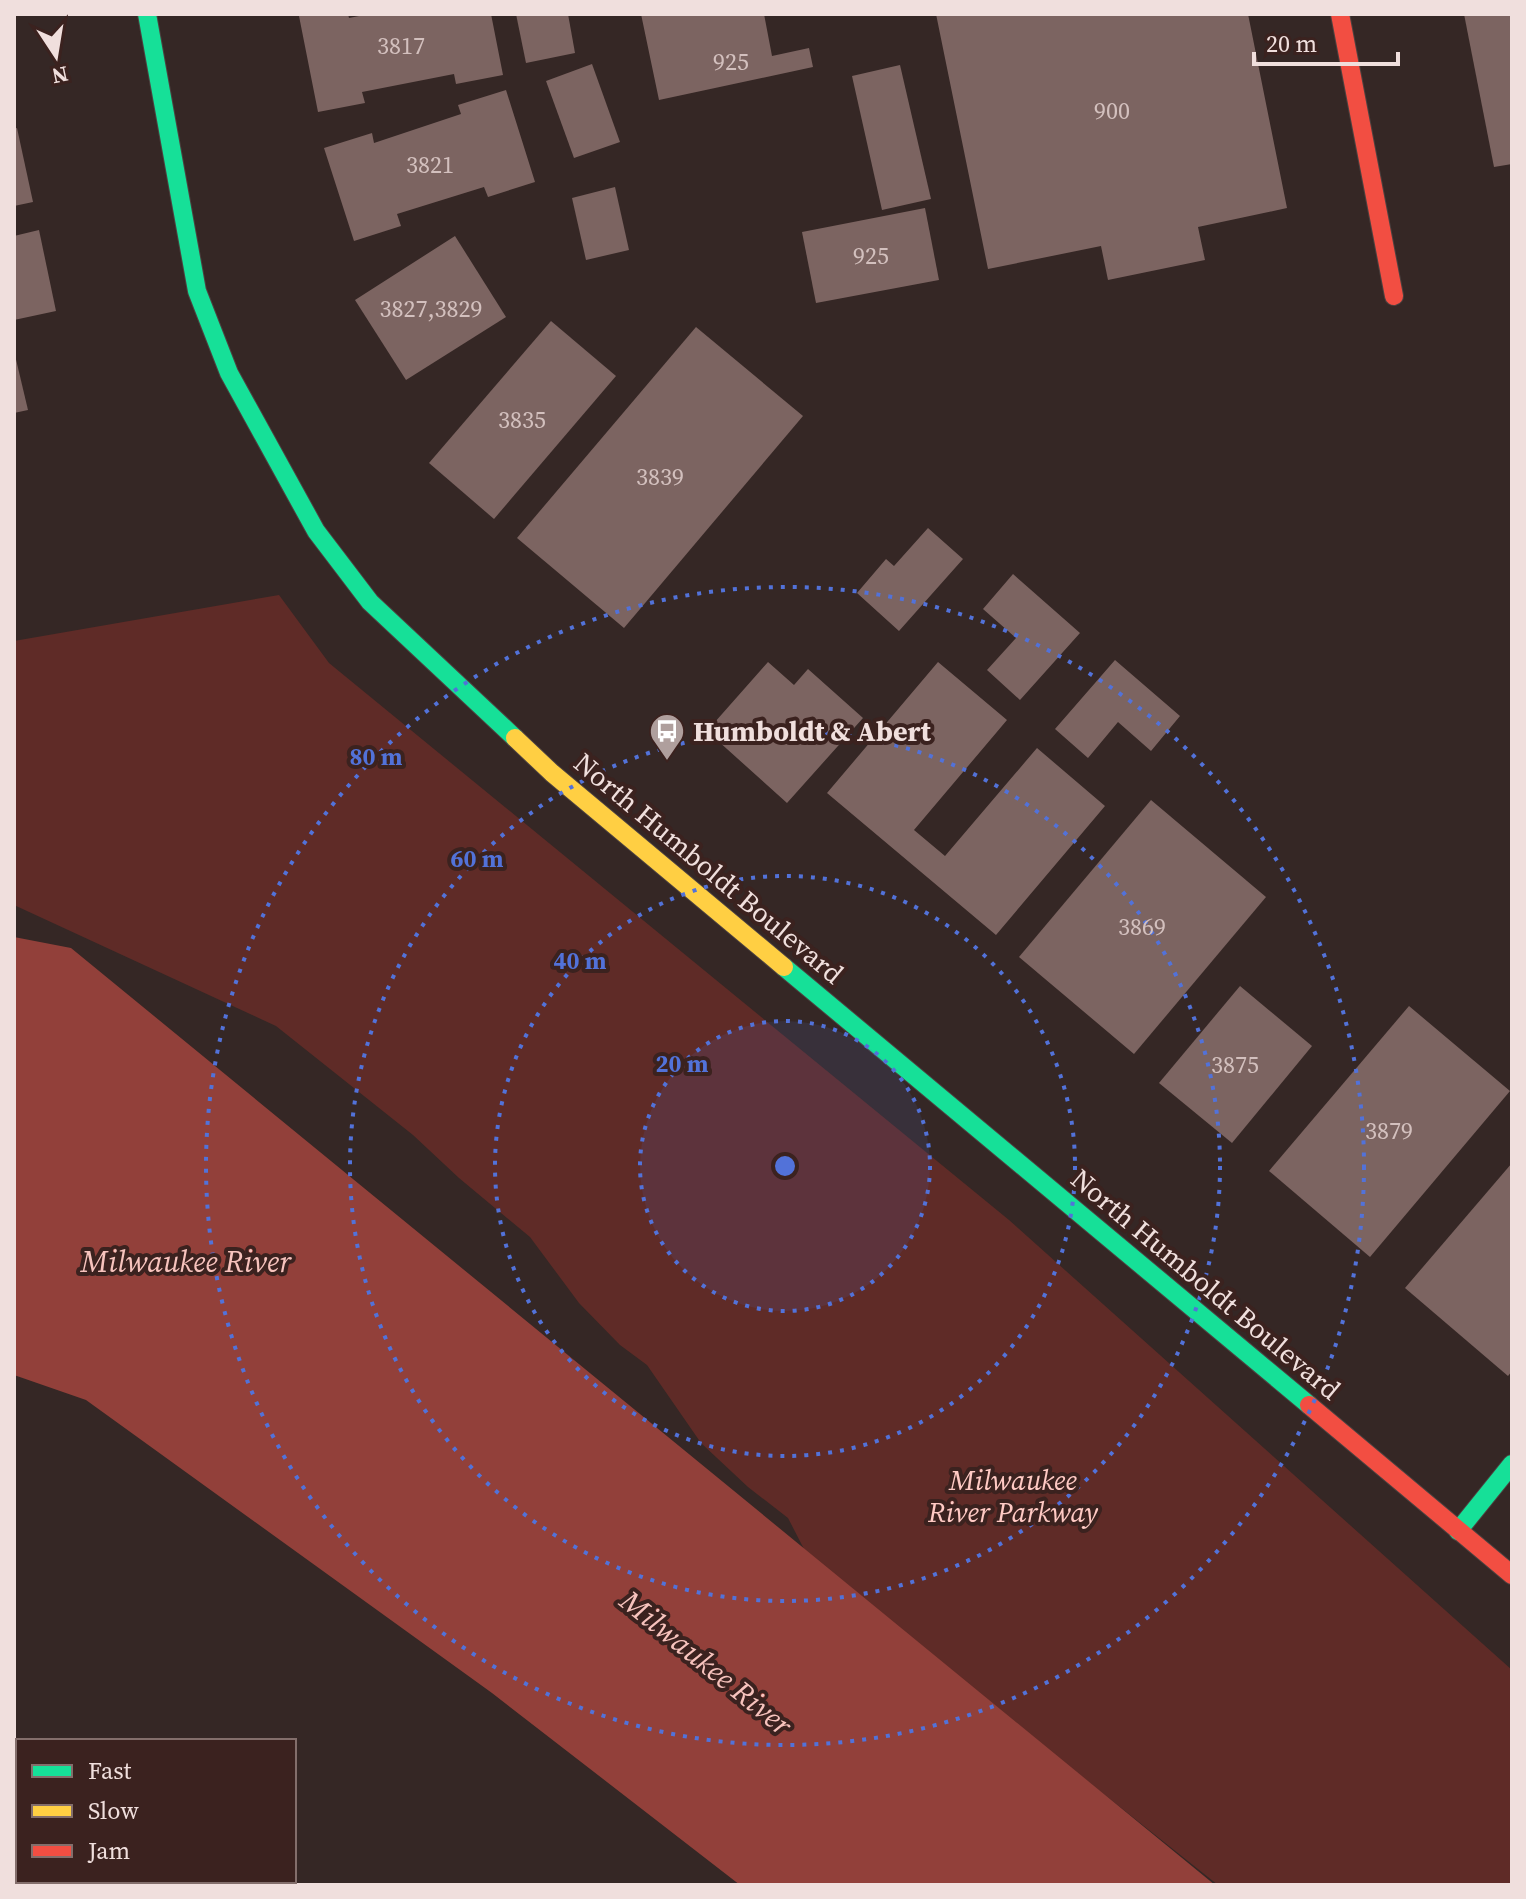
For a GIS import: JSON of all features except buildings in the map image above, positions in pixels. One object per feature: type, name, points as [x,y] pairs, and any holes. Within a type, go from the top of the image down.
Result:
[{"type":"main road","name":"North Humboldt Boulevard","points":[[147,14],[197,291],[229,373],[269,448],[316,531],[370,602],[552,773],[1512,1575]]},
{"type":"main road","points":[[1340,14],[1394,296]]},
{"type":"main road","points":[[1458,1531],[1512,1464]]},
{"type":"green space","name":"Milwaukee River Parkway","points":[[279,595],[329,663],[1009,1220],[1512,1670],[1512,1885],[1218,1885],[1071,1768],[837,1613],[788,1518],[748,1487],[701,1443],[647,1365],[620,1345],[579,1303],[530,1237],[413,1135],[276,1026],[14,905],[14,641]]},
{"type":"water","name":"Milwaukee River","points":[[14,937],[71,948],[1215,1885],[740,1885],[492,1693],[86,1400],[14,1375]]},
{"type":"traffic: fast","points":[[147,14],[197,291],[229,373],[316,531],[370,602],[515,738]]},
{"type":"traffic: fast","points":[[784,967],[1309,1405]]},
{"type":"traffic: fast","points":[[1458,1531],[1512,1464]]},
{"type":"traffic: slow","points":[[515,738],[552,773],[784,967]]},
{"type":"traffic: jam","points":[[1340,14],[1394,296]]},
{"type":"traffic: jam","points":[[1309,1405],[1512,1575]]},
{"type":"place","name":"Humboldt & Abert","points":[[667,762]]}]
